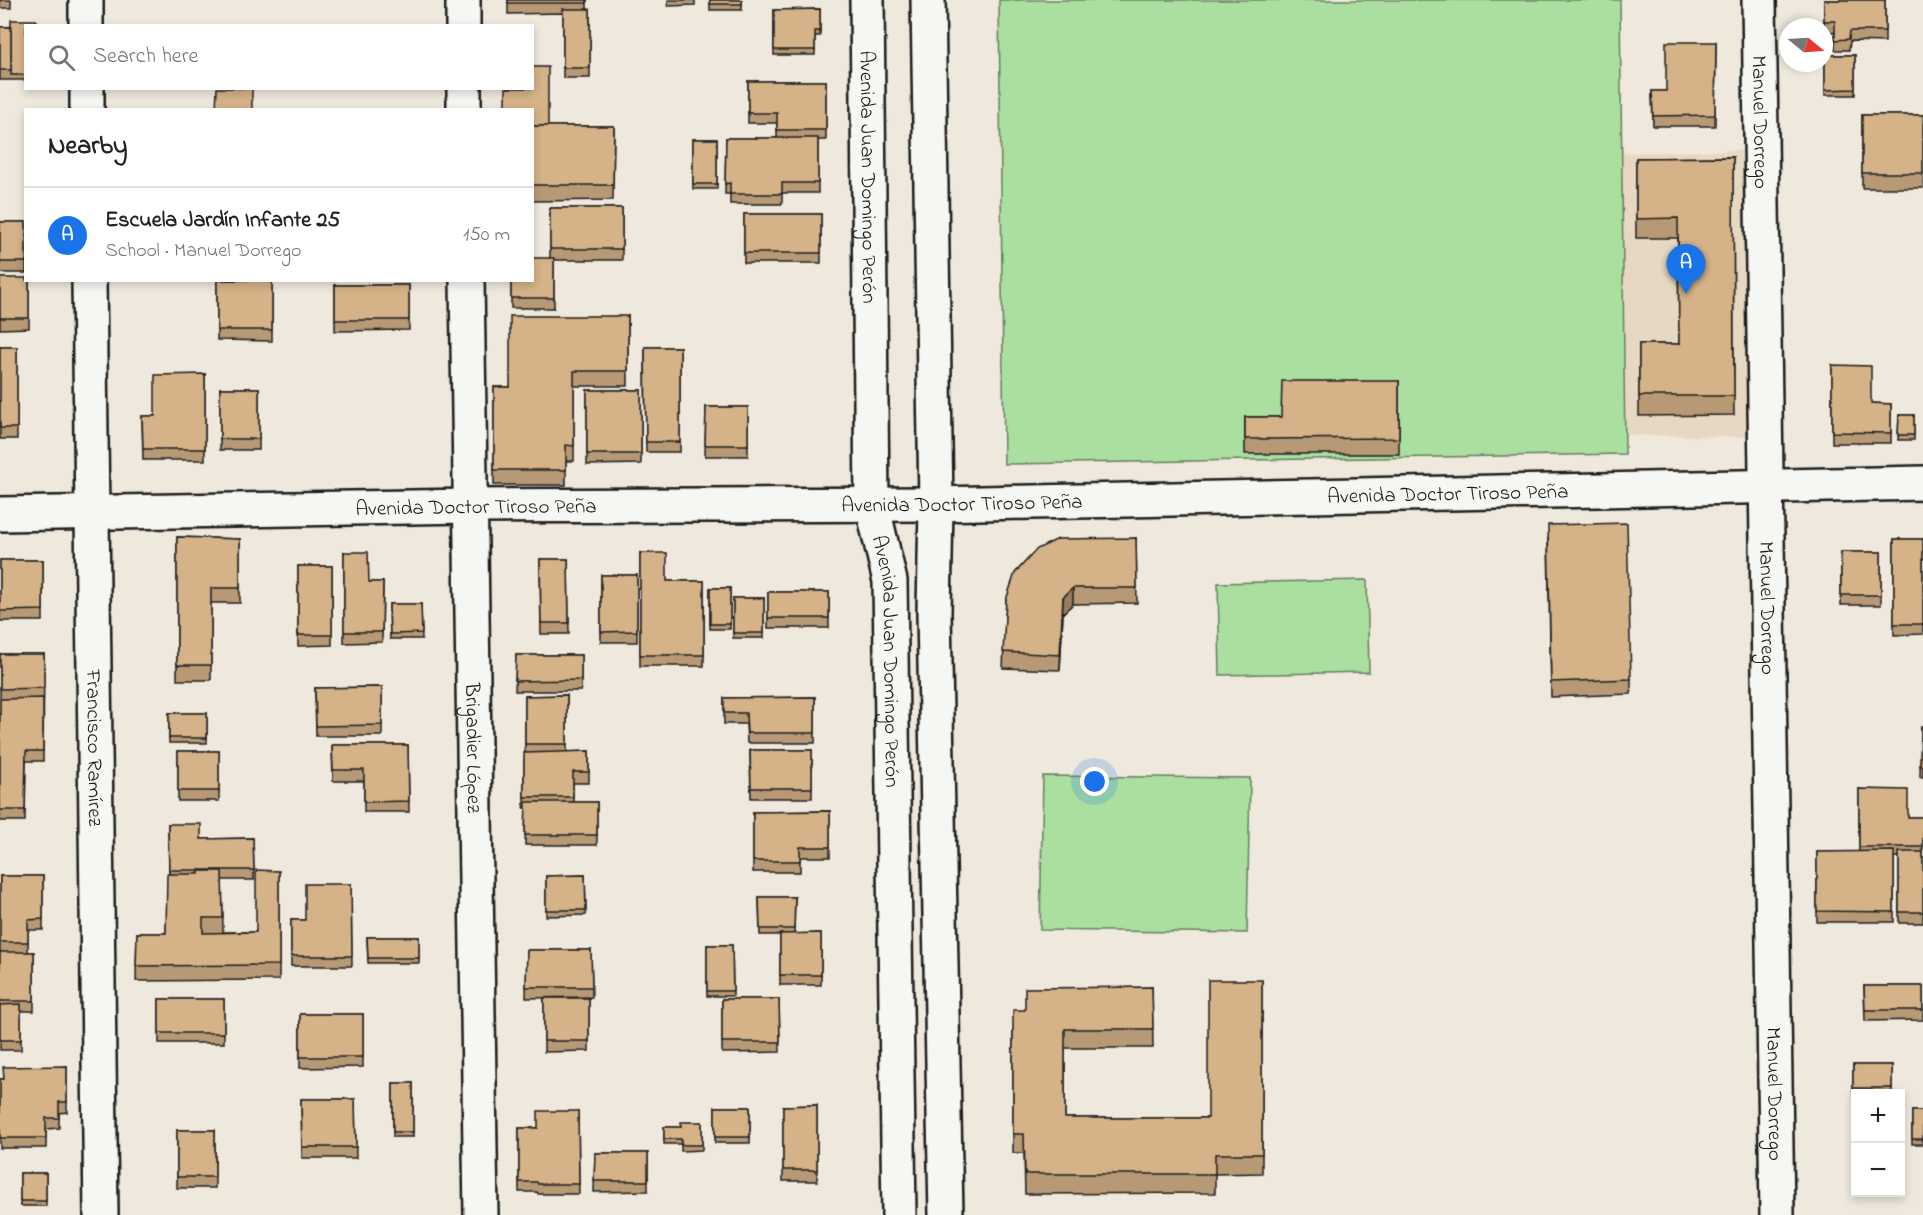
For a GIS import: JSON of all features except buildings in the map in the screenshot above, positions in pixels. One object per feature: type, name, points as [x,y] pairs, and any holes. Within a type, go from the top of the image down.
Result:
[{"type":"street","points":[[86,0],[86,24]]},
{"type":"street","points":[[463,0],[463,24]]},
{"type":"street","name":"Avenida Juan Domingo Perón","points":[[867,0],[872,504],[890,580],[899,1215]]},
{"type":"street","points":[[928,0],[936,504],[935,625],[946,1215]]},
{"type":"street","name":"Manuel Dorrego","points":[[1759,0],[1777,1215]]},
{"type":"street","points":[[87,90],[87,108]]},
{"type":"street","points":[[464,90],[464,108]]},
{"type":"street","name":"Francisco Ramírez","points":[[89,282],[101,1215]]},
{"type":"street","name":"Brigadier López","points":[[467,282],[481,1215]]},
{"type":"street","name":"Avenida Doctor Tiroso Peña","points":[[0,514],[470,506],[936,504],[1923,483]]},
{"type":"shaded area","points":[[1748,150],[1749,437],[1624,435],[1621,153]]},
{"type":"green space","points":[[999,0],[1620,0],[1625,454],[1004,464]]},
{"type":"green space","points":[[1367,580],[1369,672],[1220,675],[1218,583]]},
{"type":"green space","points":[[1043,776],[1250,778],[1247,933],[1040,930]]},
{"type":"place","name":"Escuela Jardín Infante 25","points":[[1686,294]]}]
